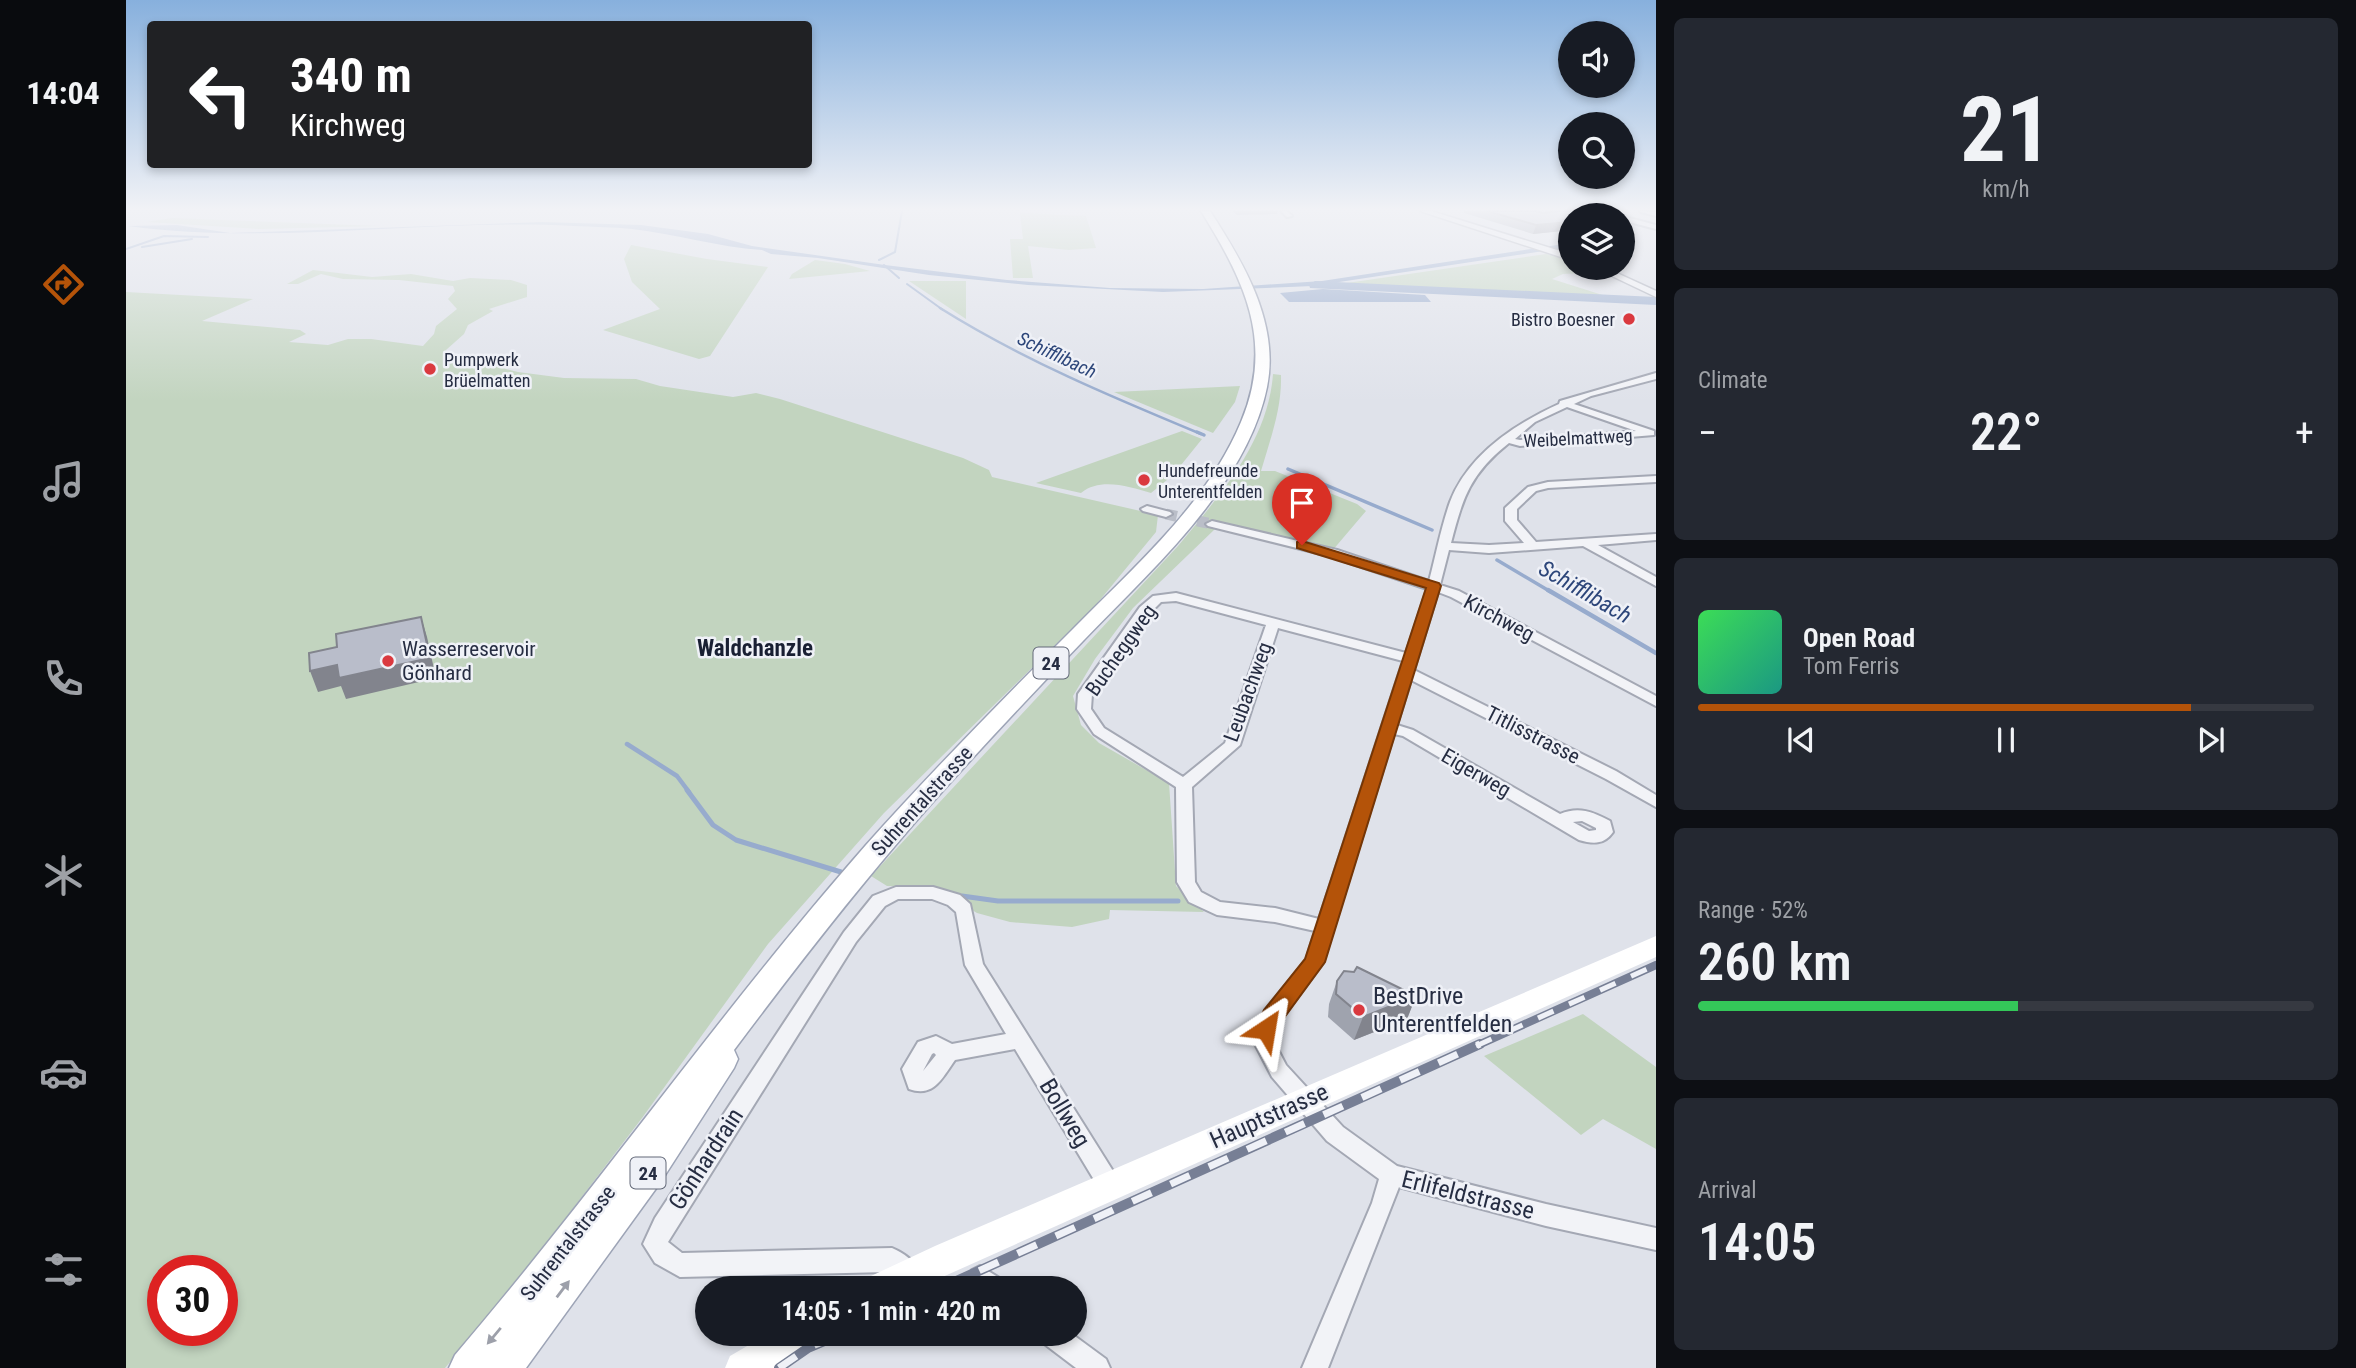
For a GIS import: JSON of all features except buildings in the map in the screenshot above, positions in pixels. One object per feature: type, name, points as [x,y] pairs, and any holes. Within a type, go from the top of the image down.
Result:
[{"type":"main road","name":"Suhrentalstrasse","points":[[468,1368],[561,1256],[761,993],[875,852],[933,787],[1153,556],[1219,474],[1241,437],[1260,389],[1263,367],[1262,333],[1248,289],[1240,275]]},
{"type":"main road","name":"Hauptstrasse","points":[[907,1276],[1656,946]]},
{"type":"main road","name":"24","points":[[514,1360],[705,1090],[761,993]]},
{"type":"main road","points":[[742,1368],[780,1346]]},
{"type":"street","points":[[1625,280],[1656,294]]},
{"type":"street","name":"Erlifeldstrasse","points":[[1656,376],[1607,388],[1563,403],[1532,420],[1505,439],[1477,466],[1456,501],[1434,586],[1314,962],[1272,1016],[1266,1029],[1265,1044],[1272,1062],[1335,1134],[1391,1175],[1656,1239]]},
{"type":"street","name":"Weibelmattweg","points":[[1563,403],[1653,434]]},
{"type":"street","name":"Weibelmattweg","points":[[1505,439],[1520,443],[1653,434]]},
{"type":"street","points":[[1532,545],[1511,521],[1511,508],[1532,489],[1548,485],[1656,479]]},
{"type":"street","points":[[1147,509],[1166,514]]},
{"type":"street","name":"Kirchweg","points":[[1212,524],[1333,553],[1455,594],[1656,702]]},
{"type":"street","points":[[1445,546],[1466,549],[1656,537]]},
{"type":"street","points":[[1585,542],[1602,554],[1656,582]]},
{"type":"street","name":"Bucheggweg","points":[[1184,785],[1100,731],[1084,709],[1086,694],[1145,610],[1157,599],[1176,597],[1409,665]]},
{"type":"street","name":"Leubachweg","points":[[1184,785],[1232,745],[1273,624]]},
{"type":"street","name":"Titlisstrasse","points":[[1409,665],[1656,802]]},
{"type":"street","name":"Eigerweg","points":[[1389,727],[1408,733],[1561,822]]},
{"type":"street","points":[[1184,785],[1186,882],[1195,897],[1217,908],[1275,915],[1326,927]]},
{"type":"street","name":"Gönhardrain","points":[[895,1276],[892,1259],[680,1265],[663,1255],[655,1244],[670,1214],[863,918],[879,901],[896,893],[933,893]]},
{"type":"street","name":"Bollweg","points":[[933,893],[954,900],[964,909],[974,965],[1110,1186]]},
{"type":"street","points":[[949,1053],[1020,1040]]},
{"type":"street","points":[[1315,1368],[1383,1203],[1391,1175]]},
{"type":"street","points":[[1068,1346],[1097,1368]]},
{"type":"green space","points":[[304,275],[319,275],[298,284],[287,284]]},
{"type":"green space","points":[[325,275],[372,277],[416,275],[453,281],[470,278],[511,280],[527,285],[527,297],[489,309],[493,311],[468,325],[464,334],[446,350],[447,355],[518,372],[564,378],[636,379],[660,386],[733,397],[756,393],[963,458],[989,470],[992,477],[1158,515],[1156,532],[1095,606],[884,813],[768,944],[642,1118],[526,1270],[445,1368],[126,1368],[126,292],[253,299],[202,321],[300,330],[306,334],[289,342],[328,345],[348,339],[371,339],[423,346],[434,334],[436,326],[457,309],[448,299],[455,291],[453,286],[399,280],[343,279]]},
{"type":"green space","points":[[630,275],[763,275],[710,356],[699,359],[603,330],[660,309],[632,282]]},
{"type":"green space","points":[[791,275],[831,275],[789,279]]},
{"type":"green space","points":[[1013,275],[1033,275],[1033,278],[1013,278]]},
{"type":"green space","points":[[1403,275],[1558,275],[1552,279],[1612,298],[1333,285]]},
{"type":"green space","points":[[909,281],[966,281],[966,319]]},
{"type":"green space","points":[[1273,374],[1281,375],[1280,400],[1261,471],[1275,471],[1357,504],[1366,511],[1332,551],[1213,522],[1210,527],[1215,529],[1133,608],[1095,659],[1073,696],[1081,725],[1099,743],[1169,783],[1176,886],[1204,912],[1110,910],[1109,919],[1072,927],[1010,922],[977,913],[934,887],[887,886],[871,876],[1178,546],[1210,507],[1252,445],[1269,399]]},
{"type":"green space","points":[[1240,386],[1235,402],[1213,433],[1114,392]]},
{"type":"green space","name":"Hundefreunde Unterentfelden","points":[[1182,431],[1202,439],[1173,475],[1151,493],[1106,484],[1097,485],[1081,493],[1036,483]]},
{"type":"green space","points":[[1583,1014],[1656,1067],[1656,1149],[1603,1119],[1581,1135],[1484,1056]]},
{"type":"water","points":[[928,275],[965,275],[1110,288],[1203,289],[1387,275],[1313,286],[1163,292],[1028,285]]},
{"type":"water","points":[[1323,289],[1425,295],[1431,302],[1289,302],[1280,293]]},
{"type":"waterway","points":[[895,275],[899,278]]},
{"type":"waterway","name":"Schifflibach","points":[[907,284],[942,309]]},
{"type":"waterway","points":[[1315,285],[1656,301]]},
{"type":"waterway","name":"Schifflibach","points":[[942,309],[1036,361],[1201,434]]},
{"type":"waterway","name":"Schifflibach","points":[[1197,432],[1204,435]]},
{"type":"waterway","name":"Schifflibach","points":[[1288,469],[1432,530]]},
{"type":"waterway","name":"Schifflibach","points":[[1497,560],[1551,592]]},
{"type":"waterway","name":"Schifflibach","points":[[1548,590],[1656,653]]},
{"type":"waterway","points":[[627,744],[677,776],[689,792]]},
{"type":"waterway","points":[[687,790],[713,825],[736,840],[841,872]]},
{"type":"waterway","points":[[962,896],[998,901],[1178,901]]},
{"type":"tunnel","points":[[1166,514],[1212,524]]},
{"type":"railway","points":[[1476,1046],[1656,965]]},
{"type":"railway","points":[[968,1276],[1480,1044]]},
{"type":"railway","points":[[779,1368],[813,1346]]},
{"type":"place","name":"Bistro Boesner","points":[[1629,319]]},
{"type":"place","name":"Pumpwerk Brüelmatten","points":[[430,369]]},
{"type":"place","name":"Hundefreunde Unterentfelden","points":[[1144,480]]},
{"type":"place","name":"Wasserreservoir Gönhard","points":[[388,661]]},
{"type":"place","name":"BestDrive Unterentfelden","points":[[1359,1010]]},
{"type":"district","name":"Waldchanzle","points":[[755,648]]},
{"type":"route","points":[[1266,1029],[1272,1016],[1314,962],[1434,586],[1302,545]]}]
